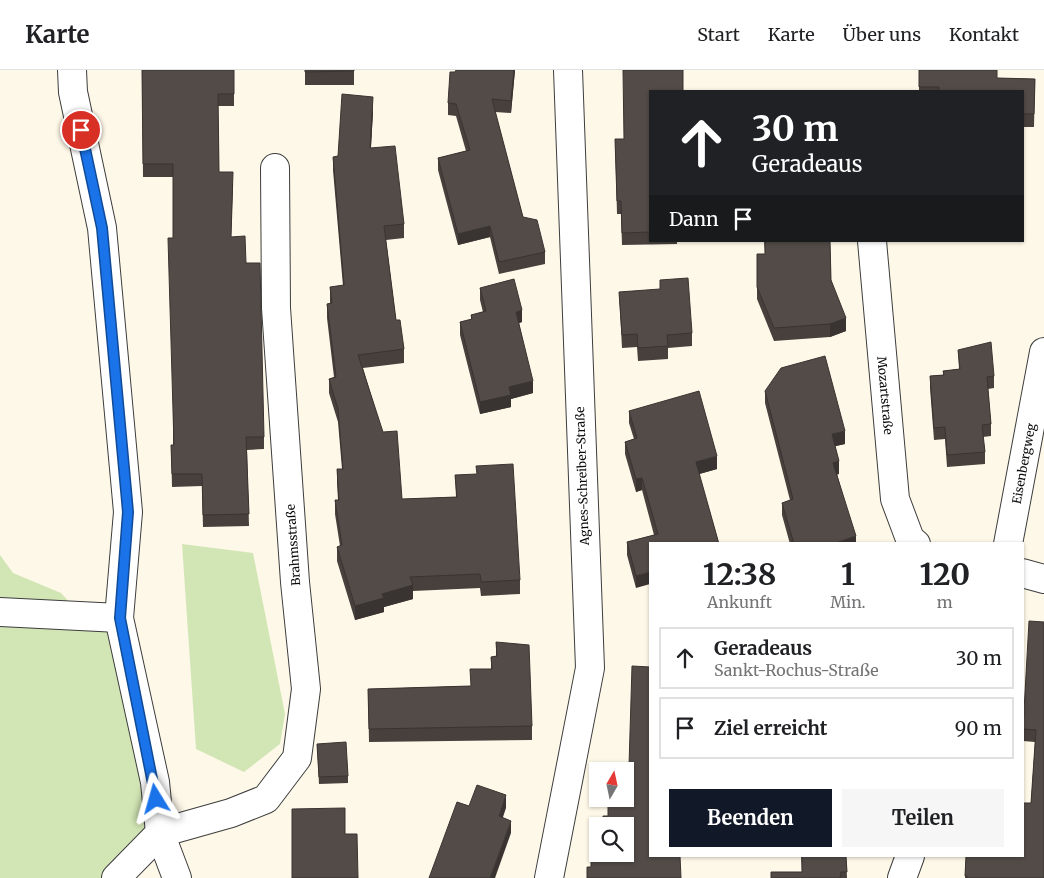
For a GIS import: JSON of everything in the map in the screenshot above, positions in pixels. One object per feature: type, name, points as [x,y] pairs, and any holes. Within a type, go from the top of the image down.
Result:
[{"type":"street","points":[[72,70],[73,92],[102,228],[128,512],[120,618],[155,782],[160,833],[177,878]]},
{"type":"street","name":"Agnes-Schreiber-Straße","points":[[549,878],[590,668],[568,70]]},
{"type":"street","name":"Brahmsstraße","points":[[160,833],[231,813],[266,799],[297,758],[306,689],[295,582],[276,308],[275,168]]},
{"type":"street","name":"Mozartstraße","points":[[872,242],[895,499],[910,539],[914,542]]},
{"type":"street","name":"Eisenbergweg","points":[[1008,542],[1044,352]]},
{"type":"street","points":[[1024,574],[1044,579]]},
{"type":"street","points":[[0,612],[40,616],[120,618]]},
{"type":"street","points":[[0,624],[40,616]]},
{"type":"street","points":[[116,878],[160,833]]},
{"type":"street","points":[[902,878],[910,857]]},
{"type":"green space","points":[[182,544],[253,553],[285,714],[280,744],[244,772],[196,749]]},
{"type":"green space","points":[[0,555],[13,573],[61,593],[82,616],[119,618],[160,833],[116,878],[0,878]]},
{"type":"building","points":[[142,70],[234,70],[234,94],[218,94],[219,172],[233,172],[231,237],[245,236],[246,263],[260,263],[264,437],[246,437],[249,514],[203,515],[202,474],[172,474],[171,445],[174,445],[168,238],[173,238],[173,164],[143,164]]},
{"type":"building","points":[[305,70],[354,70],[354,71],[305,72]]},
{"type":"building","points":[[456,70],[514,70],[511,101],[492,99],[523,217],[537,220],[545,252],[499,262],[490,226],[458,234],[438,158],[470,150],[456,104],[448,103],[450,72],[455,72]]},
{"type":"building","points":[[623,70],[683,70],[683,90],[649,90],[649,232],[622,233],[621,201],[617,201],[615,139],[624,139]]},
{"type":"building","points":[[919,70],[997,70],[997,78],[1035,79],[1034,114],[1024,114],[1024,90],[939,90],[939,87],[919,87]]},
{"type":"building","points":[[342,94],[373,97],[370,148],[395,146],[404,224],[384,226],[396,320],[400,320],[404,349],[358,355],[383,432],[397,431],[402,499],[457,497],[455,475],[477,474],[476,466],[513,464],[520,580],[481,582],[480,574],[410,577],[413,585],[382,594],[384,598],[355,606],[337,547],[342,545],[335,500],[339,500],[337,469],[343,469],[338,409],[329,379],[336,377],[327,304],[332,303],[330,287],[344,285],[333,157],[338,156]]},
{"type":"building","points":[[765,242],[830,242],[831,280],[846,318],[830,324],[774,328],[757,287],[757,254],[765,254]]},
{"type":"building","points":[[688,278],[692,333],[667,335],[668,346],[638,348],[637,334],[622,335],[619,292],[660,289],[660,280]]},
{"type":"building","points":[[514,279],[522,310],[516,312],[533,381],[509,387],[511,395],[480,402],[460,322],[472,319],[471,315],[486,311],[480,288]]},
{"type":"building","points":[[991,342],[994,376],[987,377],[991,424],[982,425],[985,452],[947,455],[945,427],[934,428],[930,376],[944,375],[943,371],[960,369],[958,350]]},
{"type":"building","points":[[825,356],[845,431],[832,434],[839,461],[833,463],[856,536],[839,542],[793,542],[782,503],[793,499],[765,391],[781,368]]},
{"type":"building","points":[[699,391],[717,456],[696,462],[718,542],[649,542],[649,572],[636,576],[627,542],[658,534],[642,478],[636,479],[625,442],[637,438],[629,411]]},
{"type":"building","points":[[1029,621],[1044,622],[1044,878],[967,878],[965,876],[966,857],[1024,857],[1024,803],[1031,803],[1036,730],[1024,729]]},
{"type":"building","points":[[496,642],[529,645],[532,726],[369,729],[368,689],[471,686],[470,669],[492,669],[491,657],[497,656]]},
{"type":"building","points":[[632,666],[649,667],[649,857],[680,857],[681,878],[587,878],[587,867],[591,867],[591,862],[634,862],[634,817],[603,817],[608,816],[608,808],[634,808],[634,762],[629,762]]},
{"type":"building","points":[[346,742],[348,776],[319,777],[317,744]]},
{"type":"building","points":[[477,785],[506,795],[499,816],[511,821],[490,878],[429,878],[457,802],[469,806]]},
{"type":"building","points":[[345,808],[345,834],[357,834],[358,878],[292,878],[292,809]]},
{"type":"building","points":[[802,857],[846,857],[847,872],[841,872],[840,878],[771,878],[771,872],[802,872]]},
{"type":"route","points":[[81,130],[102,228],[115,390],[128,512],[120,618],[155,782],[156,799]]}]
